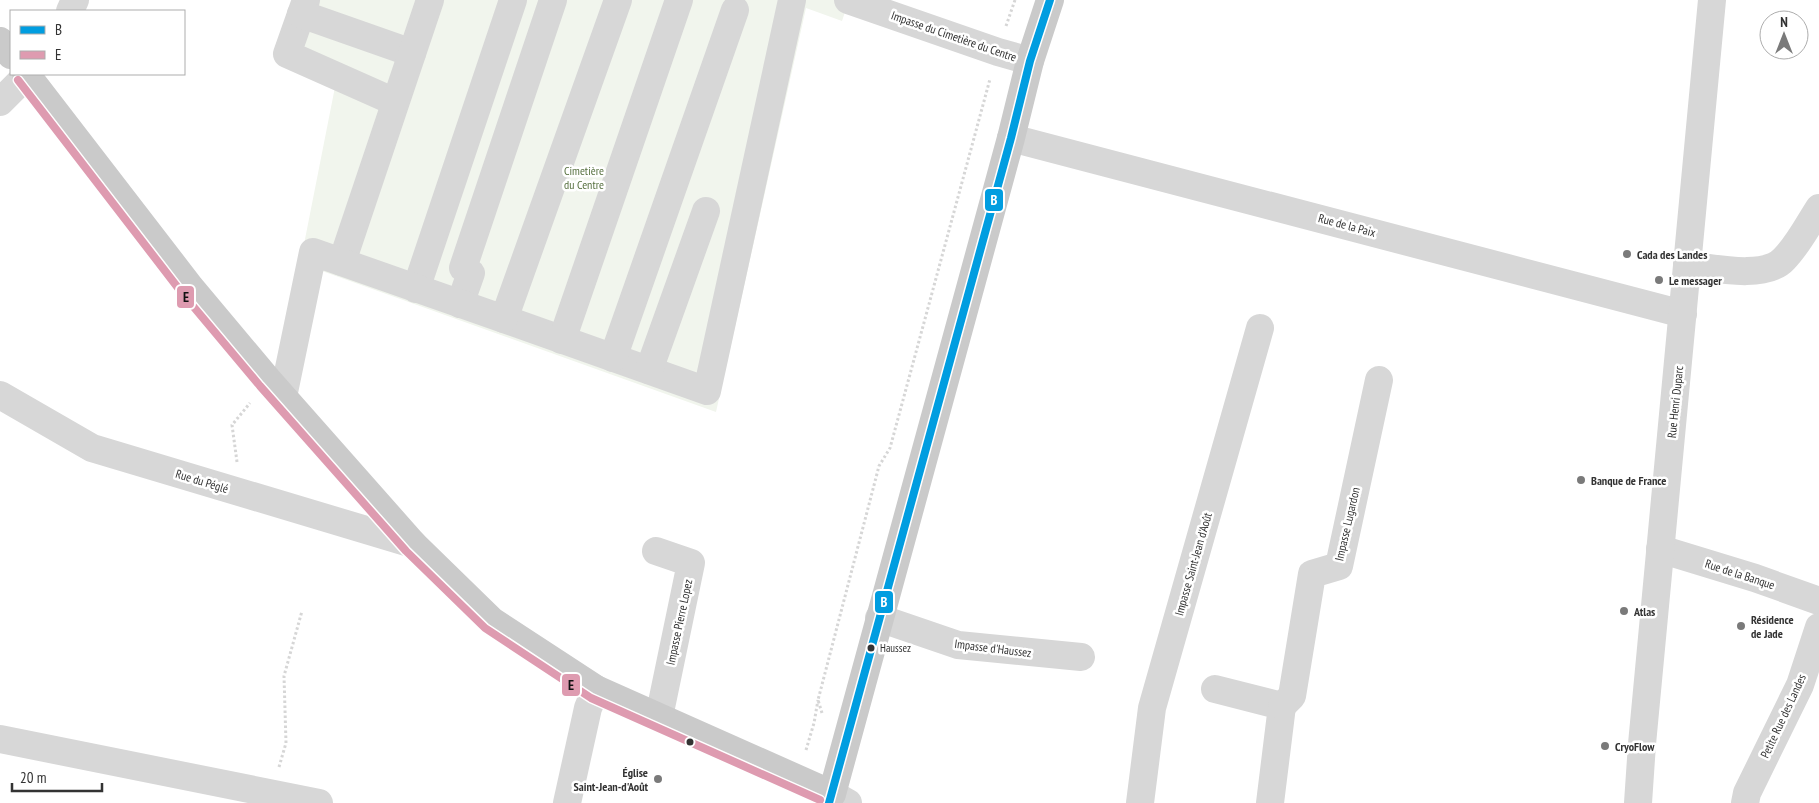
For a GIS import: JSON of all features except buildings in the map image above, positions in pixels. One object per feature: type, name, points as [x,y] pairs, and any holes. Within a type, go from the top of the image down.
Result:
[{"type":"main road","points":[[30,75],[190,286],[276,388],[413,544],[492,621],[596,689],[836,800],[849,731],[879,618],[1030,61],[1050,0]]},
{"type":"main road","points":[[0,41],[10,52]]},
{"type":"street","points":[[342,262],[430,0]]},
{"type":"street","points":[[416,288],[513,0]]},
{"type":"street","points":[[460,304],[471,273],[463,268],[553,0]]},
{"type":"street","points":[[504,320],[618,0]]},
{"type":"street","points":[[562,340],[680,0]]},
{"type":"street","points":[[276,388],[313,252],[707,391],[792,0]]},
{"type":"street","name":"Impasse du Cimetière du Centre","points":[[849,0],[998,52],[1030,61]]},
{"type":"street","name":"Rue Henri Duparc","points":[[1638,803],[1712,0]]},
{"type":"street","points":[[395,102],[287,54],[303,7],[412,53]]},
{"type":"street","points":[[613,358],[735,10]]},
{"type":"street","points":[[0,102],[25,75]]},
{"type":"street","name":"Rue de la Paix","points":[[1010,138],[1683,314]]},
{"type":"street","points":[[1687,264],[1752,272],[1768,270],[1783,260],[1819,208]]},
{"type":"street","points":[[649,370],[706,211]]},
{"type":"street","name":"Impasse Saint-Jean d'Août","points":[[1140,803],[1152,708],[1260,328]]},
{"type":"street","name":"Impasse Lugardon","points":[[1270,803],[1282,706],[1292,696],[1312,574],[1339,566],[1379,380]]},
{"type":"street","name":"Rue du Péglé","points":[[0,395],[92,448],[413,544]]},
{"type":"street","name":"Rue de la Banque","points":[[1660,549],[1755,578],[1819,602]]},
{"type":"street","name":"Impasse Pierre Lopez","points":[[656,551],[691,563],[659,717]]},
{"type":"street","name":"Impasse d'Haussez","points":[[879,618],[958,645],[1081,657]]},
{"type":"street","name":"Petite Rue des Landes","points":[[1745,803],[1747,793],[1800,685],[1819,627]]},
{"type":"street","points":[[567,803],[588,708],[596,689]]},
{"type":"street","points":[[1215,689],[1282,706]]},
{"type":"street","points":[[0,738],[319,803]]},
{"type":"path","points":[[805,753],[879,466],[890,448],[998,52],[1015,0]]},
{"type":"path","points":[[230,489],[237,460],[232,425],[276,388]]},
{"type":"path","points":[[272,794],[286,743],[284,676],[302,611]]},
{"type":"path","points":[[818,700],[823,716],[849,731]]},
{"type":"green space","name":"Cimetière du Centre","points":[[292,0],[849,0],[842,21],[806,8],[716,412],[322,271],[281,361],[335,87],[279,57]]},
{"type":"transit line","name":"B","points":[[829,803],[1011,138],[1030,61],[1050,0]]},
{"type":"transit line","name":"E","points":[[18,80],[182,293],[260,386],[406,551],[485,628],[591,698],[820,800]]},
{"type":"place","name":"Cada des Landes","points":[[1627,254]]},
{"type":"place","name":"Le messager","points":[[1659,280]]},
{"type":"place","name":"Banque de France","points":[[1581,480]]},
{"type":"place","name":"Atlas","points":[[1624,611]]},
{"type":"place","name":"Résidence de Jade","points":[[1741,626]]},
{"type":"place","name":"Haussez","points":[[871,648]]},
{"type":"place","name":"CryoFlow","points":[[1605,746]]},
{"type":"place","name":"Église Saint-Jean-d'Août","points":[[658,779]]}]
